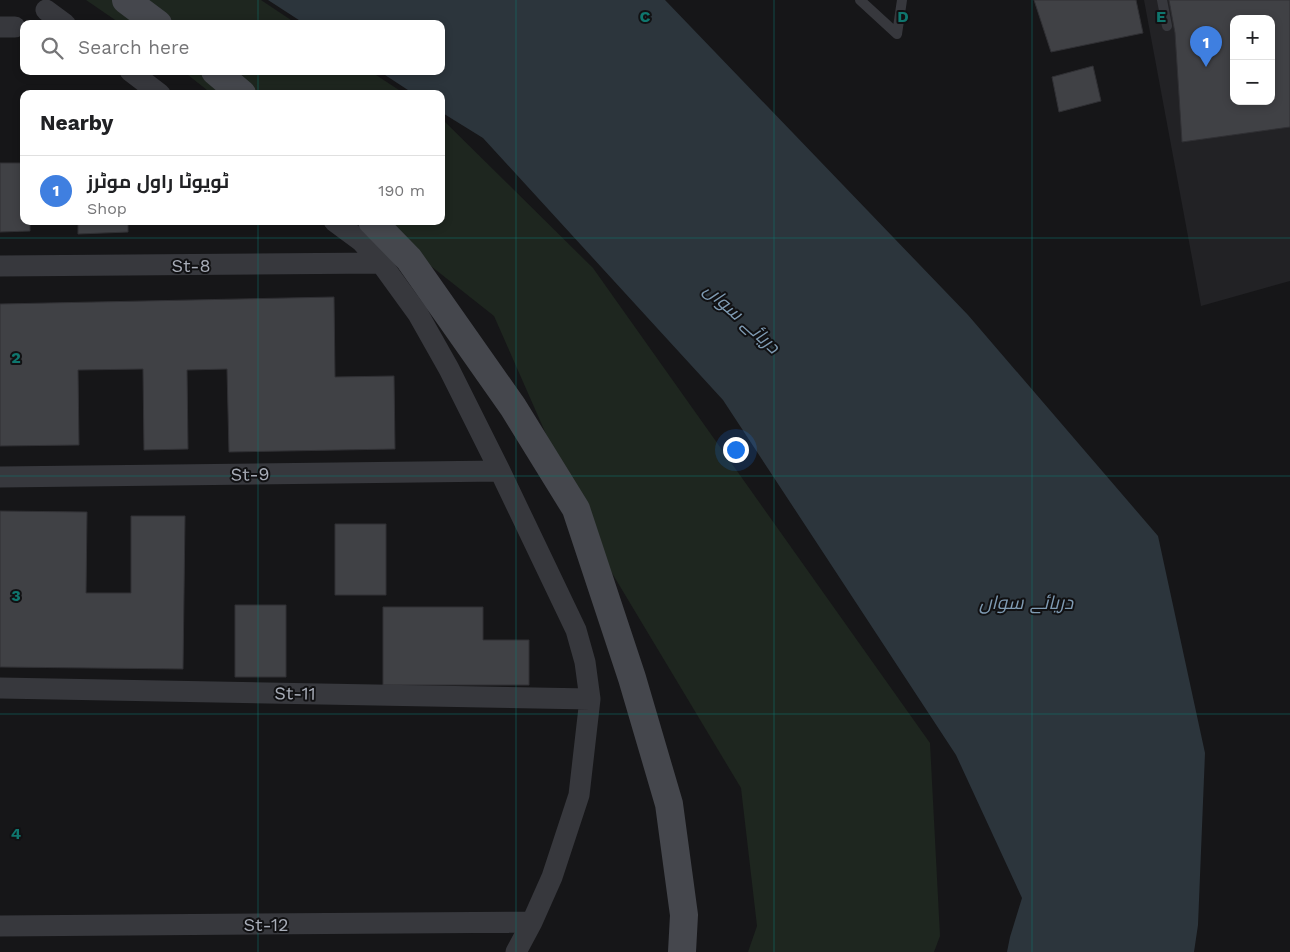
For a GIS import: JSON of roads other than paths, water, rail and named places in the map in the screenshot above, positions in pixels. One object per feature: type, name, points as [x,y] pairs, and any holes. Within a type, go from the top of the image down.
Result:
[{"type":"main road","points":[[126,0],[153,20]]},
{"type":"main road","points":[[220,75],[237,90]]},
{"type":"main road","points":[[376,225],[409,259],[513,407],[576,509],[632,678],[669,804],[684,915],[682,952]]},
{"type":"street","points":[[46,10],[60,20]]},
{"type":"street","points":[[135,75],[155,90]]},
{"type":"street","points":[[339,225],[361,241],[381,263],[418,314],[449,370],[500,471],[576,630],[585,662],[590,699],[578,795],[552,877],[516,952]]},
{"type":"street","name":"St-8","points":[[0,266],[381,263]]},
{"type":"street","name":"St-9","points":[[0,477],[500,471]]},
{"type":"street","name":"St-11","points":[[0,688],[590,699]]},
{"type":"street","name":"St-12","points":[[0,926],[532,922]]},
{"type":"lane","points":[[860,0],[897,34],[902,0]]},
{"type":"lane","points":[[1162,0],[1167,26]]},
{"type":"water","name":"دریائے سواں","points":[[268,0],[665,0],[968,315],[1158,536],[1205,753],[1198,925],[1194,952],[1007,952],[1022,898],[956,755],[723,400],[483,138],[445,114],[445,90],[408,90],[385,75],[445,75],[445,20],[299,20]]},
{"type":"place","name":"ٹویوٹا راول موٹرز","points":[[1206,67]]}]
